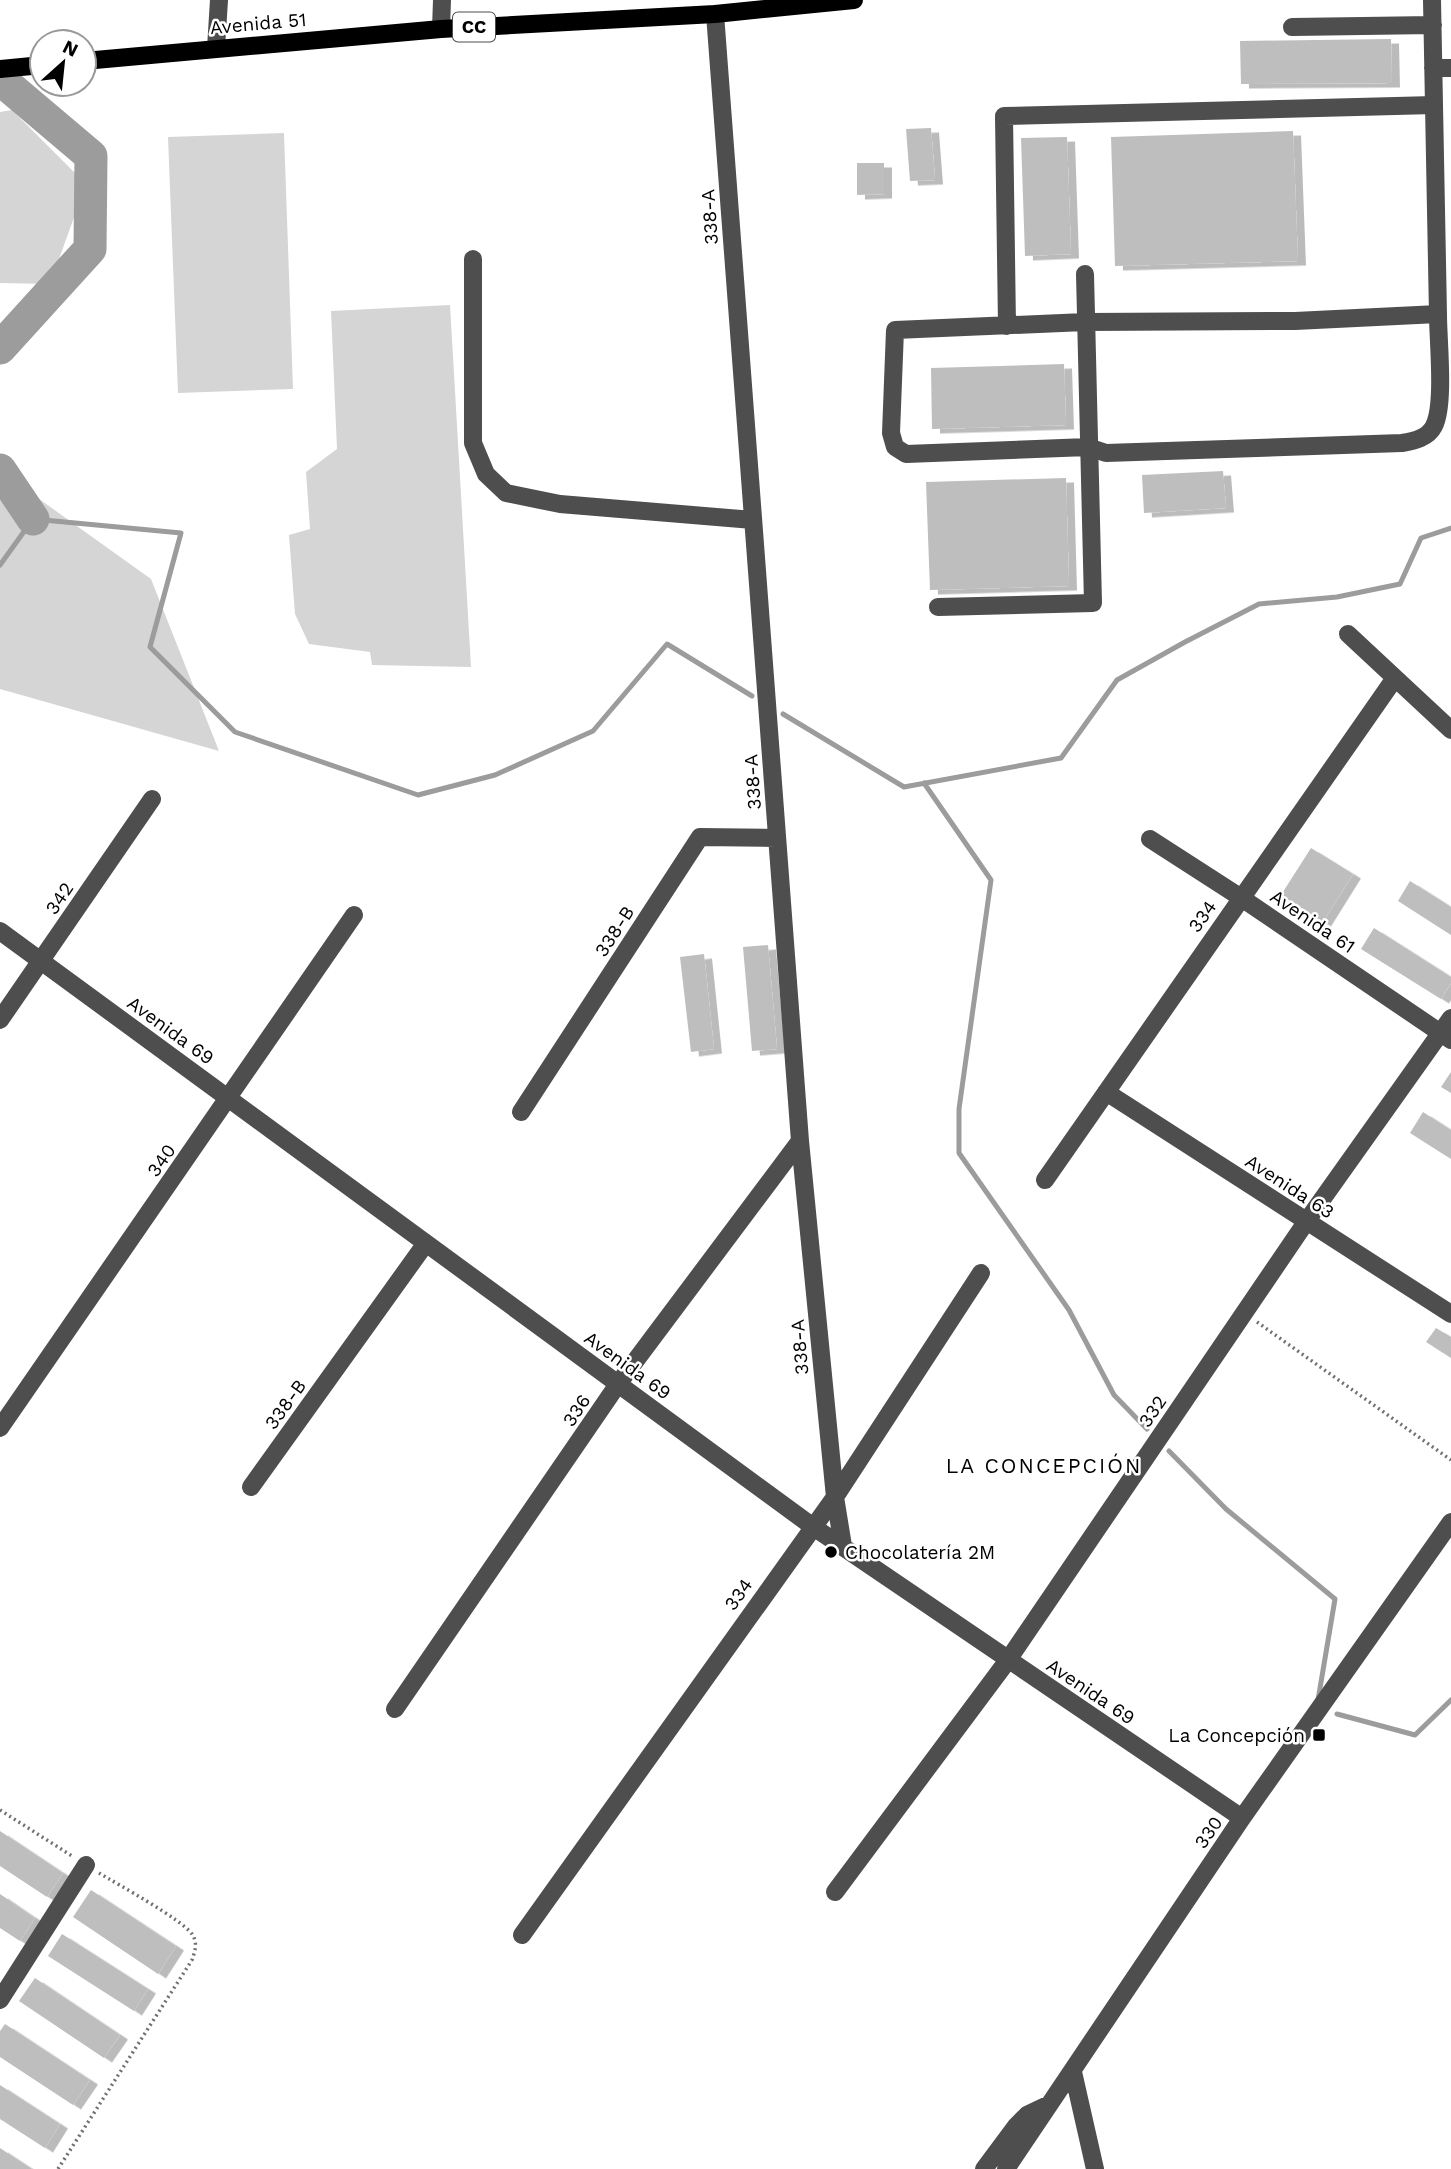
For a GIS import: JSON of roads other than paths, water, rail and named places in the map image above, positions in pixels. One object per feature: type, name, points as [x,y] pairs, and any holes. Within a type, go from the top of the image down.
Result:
[{"type":"main road","name":"Avenida 51","points":[[98,59],[441,29],[715,14],[854,0]]},
{"type":"main road","points":[[0,69],[28,66]]},
{"type":"street","points":[[215,48],[219,0]]},
{"type":"street","points":[[441,29],[442,0]]},
{"type":"street","points":[[1432,0],[1433,25],[1442,68],[1434,105],[1438,314],[1439,403],[1434,427],[1419,440],[1402,443],[1106,453],[1088,447],[906,454],[895,447],[891,433],[895,330],[1085,322],[1295,321],[1438,314]]},
{"type":"street","name":"338-A","points":[[715,14],[800,1141],[835,1497],[843,1546]]},
{"type":"street","points":[[1292,27],[1433,25]]},
{"type":"street","points":[[1007,326],[1004,116],[1434,105]]},
{"type":"street","points":[[472,259],[474,443],[486,474],[506,493],[559,504],[753,520]]},
{"type":"street","points":[[938,607],[1093,603],[1085,274]]},
{"type":"street","points":[[1348,634],[1451,730]]},
{"type":"street","name":"334","points":[[1045,1180],[1395,678]]},
{"type":"street","name":"342","points":[[0,1020],[152,799]]},
{"type":"street","name":"338-B","points":[[521,1112],[700,837],[778,838]]},
{"type":"street","name":"Avenida 61","points":[[1150,839],[1448,1030]]},
{"type":"street","name":"340","points":[[0,1428],[354,915]]},
{"type":"street","name":"Avenida 69","points":[[0,931],[812,1527],[1242,1818]]},
{"type":"street","name":"332","points":[[835,1892],[1008,1660],[1306,1222],[1448,1030]]},
{"type":"street","name":"Avenida 63","points":[[1106,1092],[1451,1314]]},
{"type":"street","name":"336","points":[[395,1709],[618,1384],[800,1141]]},
{"type":"street","name":"338-B","points":[[251,1487],[426,1243]]},
{"type":"street","name":"334","points":[[522,1936],[835,1497],[981,1273]]},
{"type":"street","name":"330","points":[[1006,2169],[1242,1818],[1451,1522]]},
{"type":"street","points":[[0,2000],[86,1865]]},
{"type":"street","points":[[1073,2073],[1096,2169]]},
{"type":"street","points":[[984,2169],[1027,2115],[1051,2103]]},
{"type":"waterway","points":[[0,79],[91,156],[90,249],[0,348]]},
{"type":"waterway","points":[[0,470],[33,519]]},
{"type":"waterway","points":[[0,565],[33,519],[181,533],[150,647],[235,732],[418,795],[495,775],[593,731],[667,644],[752,696]]},
{"type":"waterway","points":[[783,714],[904,787],[1061,758],[1117,680],[1259,604],[1337,597],[1400,584],[1421,538],[1451,528]]},
{"type":"waterway","points":[[924,783],[991,880],[959,1109],[959,1153],[1069,1310],[1114,1395],[1147,1429]]},
{"type":"waterway","points":[[1169,1451],[1226,1509],[1335,1599],[1318,1700]]},
{"type":"waterway","points":[[1337,1714],[1415,1735],[1451,1700]]},
{"type":"place","name":"Chocolatería 2M","points":[[831,1552]]},
{"type":"place","name":"La Concepción","points":[[1319,1735]]},
{"type":"district","name":"LA CONCEPCIÓN","points":[[1044,1466]]}]
